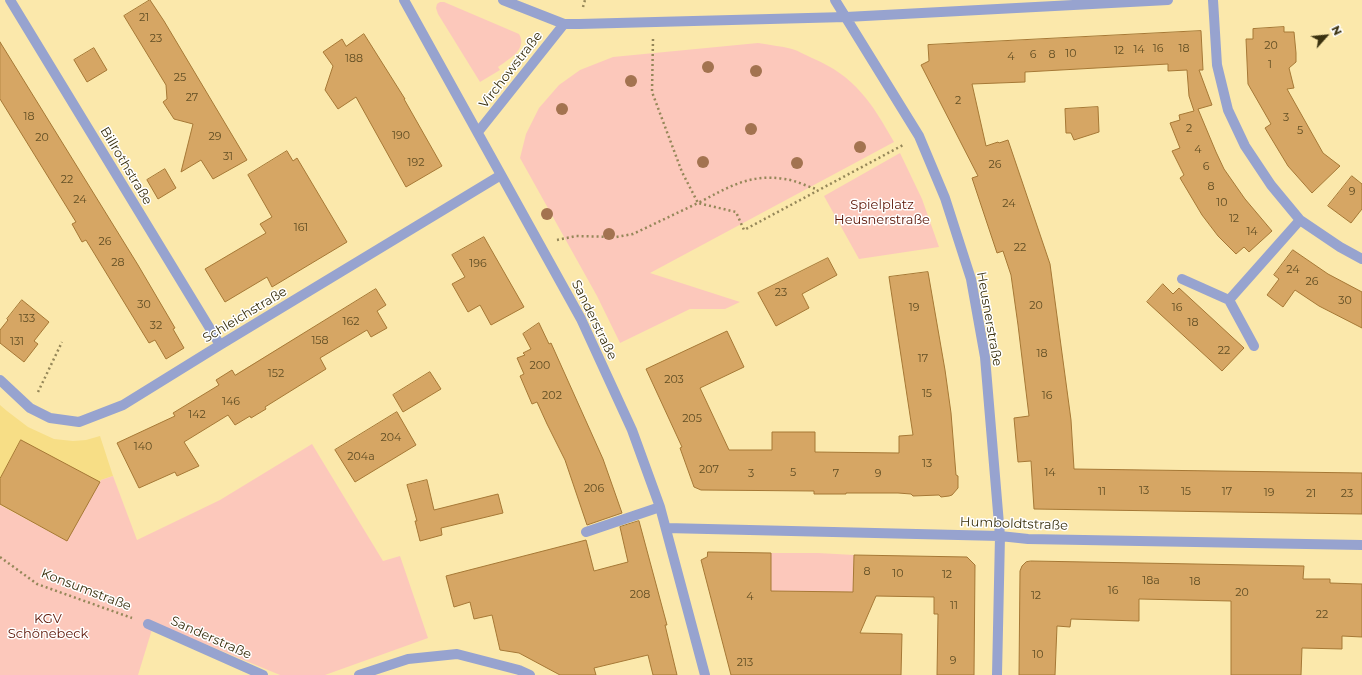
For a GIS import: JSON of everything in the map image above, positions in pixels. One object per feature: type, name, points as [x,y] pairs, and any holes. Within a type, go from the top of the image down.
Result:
[{"type":"street","name":"Billrothstraße","points":[[10,0],[220,345]]},
{"type":"street","name":"Sanderstraße","points":[[404,0],[581,319],[629,423],[660,507],[705,675]]},
{"type":"street","name":"Virchowstraße","points":[[503,0],[564,24],[846,17],[1056,3],[1168,0]]},
{"type":"street","name":"Heusnerstraße","points":[[835,0],[919,136],[945,198],[970,278],[985,357],[1000,536],[997,675]]},
{"type":"street","points":[[1213,0],[1217,65],[1228,110],[1245,146],[1267,179],[1300,220],[1362,260]]},
{"type":"street","name":"Virchowstraße","points":[[478,132],[564,24]]},
{"type":"street","name":"Schleichstraße","points":[[0,380],[30,408],[50,418],[79,422],[123,405],[501,175]]},
{"type":"street","points":[[1230,300],[1300,220]]},
{"type":"street","points":[[1182,280],[1230,300],[1254,346]]},
{"type":"street","points":[[586,532],[660,507]]},
{"type":"street","name":"Humboldtstraße","points":[[666,528],[1000,536],[1028,539],[1362,545]]},
{"type":"street","name":"Sanderstraße","points":[[148,624],[263,675]]},
{"type":"street","points":[[359,675],[408,659],[457,654],[530,675]]},
{"type":"path","points":[[653,22],[652,92],[682,172],[698,203],[736,212],[744,230],[919,136]]},
{"type":"path","points":[[540,244],[576,236],[616,237],[633,234],[734,184],[762,176],[785,179],[817,190]]},
{"type":"path","points":[[30,408],[62,342]]},
{"type":"path","name":"Konsumstraße","points":[[0,557],[37,584],[148,624]]},
{"type":"shaded area","points":[[0,405],[28,427],[54,439],[73,441],[86,440],[100,436],[113,476],[101,480],[67,541],[0,505]]},
{"type":"green space","points":[[444,2],[519,34],[521,44],[519,49],[512,57],[498,67],[500,70],[480,82],[438,14],[436,8],[437,4]]},
{"type":"green space","points":[[758,43],[795,50],[827,65],[840,73],[861,92],[870,103],[894,142],[650,273],[740,302],[725,309],[690,309],[620,343],[597,296],[520,158],[526,134],[539,108],[559,85],[580,70],[613,57]]},
{"type":"green space","name":"Spielplatz Heusnerstraße","points":[[900,153],[922,199],[939,247],[859,259],[824,196]]},
{"type":"green space","name":"KGV Schönebeck","points":[[312,444],[383,561],[400,556],[428,638],[325,675],[280,675],[154,623],[138,675],[0,675],[0,505],[67,541],[101,480],[113,476],[137,540],[220,500]]},
{"type":"green space","points":[[771,553],[854,555],[853,592],[771,591]]},
{"type":"building","points":[[150,0],[247,160],[213,179],[201,160],[181,172],[193,124],[174,119],[163,102],[167,99],[166,85],[124,16]]},
{"type":"building","points":[[1284,27],[1284,32],[1294,32],[1296,53],[1296,62],[1289,68],[1294,88],[1287,89],[1323,153],[1340,166],[1312,193],[1288,166],[1265,128],[1271,124],[1248,84],[1246,39],[1253,39],[1253,29]]},
{"type":"building","points":[[1201,31],[1203,70],[1199,70],[1212,105],[1198,109],[1224,169],[1245,199],[1272,231],[1249,252],[1244,247],[1236,254],[1218,236],[1202,215],[1180,178],[1184,175],[1172,151],[1180,148],[1170,123],[1180,120],[1179,115],[1194,111],[1189,96],[1187,70],[1168,71],[1168,64],[1025,72],[1025,82],[972,84],[986,146],[1008,140],[1050,264],[1071,420],[1074,469],[1362,473],[1362,514],[1034,509],[1031,461],[1018,462],[1014,418],[1029,416],[1011,275],[1003,251],[997,253],[972,178],[978,176],[921,65],[929,61],[928,45]]},
{"type":"building","points":[[364,34],[405,99],[442,166],[406,187],[356,97],[338,109],[325,90],[333,66],[323,52],[342,39],[346,46]]},
{"type":"building","points":[[0,42],[138,265],[175,328],[173,329],[184,348],[166,359],[155,340],[149,343],[86,240],[82,242],[72,224],[76,222],[0,99]]},
{"type":"building","points":[[94,48],[107,70],[87,82],[74,60]]},
{"type":"building","points":[[1098,107],[1099,132],[1074,140],[1071,133],[1066,133],[1065,109]]},
{"type":"building","points":[[287,151],[293,161],[297,158],[347,242],[272,287],[267,277],[225,302],[205,269],[266,233],[260,224],[272,217],[248,175]]},
{"type":"building","points":[[165,169],[176,188],[158,199],[147,180]]},
{"type":"building","points":[[1352,176],[1362,184],[1362,209],[1351,223],[1328,206]]},
{"type":"building","points":[[484,237],[524,307],[491,325],[480,305],[468,312],[452,284],[465,277],[452,255]]},
{"type":"building","points":[[1293,250],[1328,274],[1362,292],[1362,328],[1319,306],[1295,290],[1283,307],[1267,295],[1279,279],[1274,275]]},
{"type":"building","points":[[828,258],[837,275],[802,294],[809,308],[776,326],[758,293]]},
{"type":"building","points":[[928,272],[945,370],[951,413],[956,475],[958,476],[958,488],[952,495],[941,497],[939,495],[913,496],[911,494],[898,493],[814,494],[814,491],[701,490],[694,487],[680,448],[682,447],[646,369],[727,331],[744,367],[700,388],[729,450],[772,450],[772,432],[815,432],[815,452],[899,453],[899,436],[913,435],[889,277]]},
{"type":"building","points":[[1163,284],[1173,294],[1179,288],[1244,348],[1222,371],[1147,302]]},
{"type":"building","points":[[376,289],[386,305],[377,311],[387,328],[371,337],[367,330],[320,358],[326,369],[265,407],[266,409],[251,418],[250,416],[235,425],[228,415],[184,442],[199,466],[177,476],[175,472],[139,488],[117,443],[175,416],[173,413],[219,385],[216,380],[232,370],[235,375]]},
{"type":"building","points":[[22,300],[49,322],[34,341],[38,344],[24,362],[0,343],[0,330]]},
{"type":"building","points":[[539,323],[549,344],[551,343],[603,459],[622,513],[587,525],[565,460],[537,402],[532,404],[520,376],[524,374],[517,358],[525,355],[523,353],[531,349],[523,334]]},
{"type":"building","points":[[430,372],[441,389],[403,412],[393,395]]},
{"type":"building","points":[[397,412],[416,445],[355,482],[335,450]]},
{"type":"building","points":[[21,440],[100,482],[67,541],[0,504],[0,479]]},
{"type":"building","points":[[427,480],[434,510],[498,494],[503,513],[441,528],[442,535],[420,541],[415,521],[417,521],[407,485]]},
{"type":"building","points":[[639,521],[667,625],[665,625],[677,675],[653,675],[648,655],[594,668],[596,675],[560,675],[519,653],[500,650],[492,615],[474,619],[470,602],[454,607],[446,576],[586,540],[594,571],[628,562],[620,527]]},
{"type":"building","points":[[708,552],[771,553],[771,591],[853,592],[854,555],[967,557],[975,565],[974,675],[937,675],[938,614],[934,614],[934,597],[876,596],[860,633],[902,634],[901,675],[731,675],[701,560],[707,557]]},
{"type":"building","points":[[1026,562],[1304,566],[1303,579],[1330,579],[1330,583],[1362,584],[1362,637],[1342,636],[1342,649],[1302,648],[1301,675],[1231,675],[1231,601],[1139,599],[1139,621],[1071,619],[1070,627],[1057,626],[1055,675],[1019,675],[1020,571]]}]
